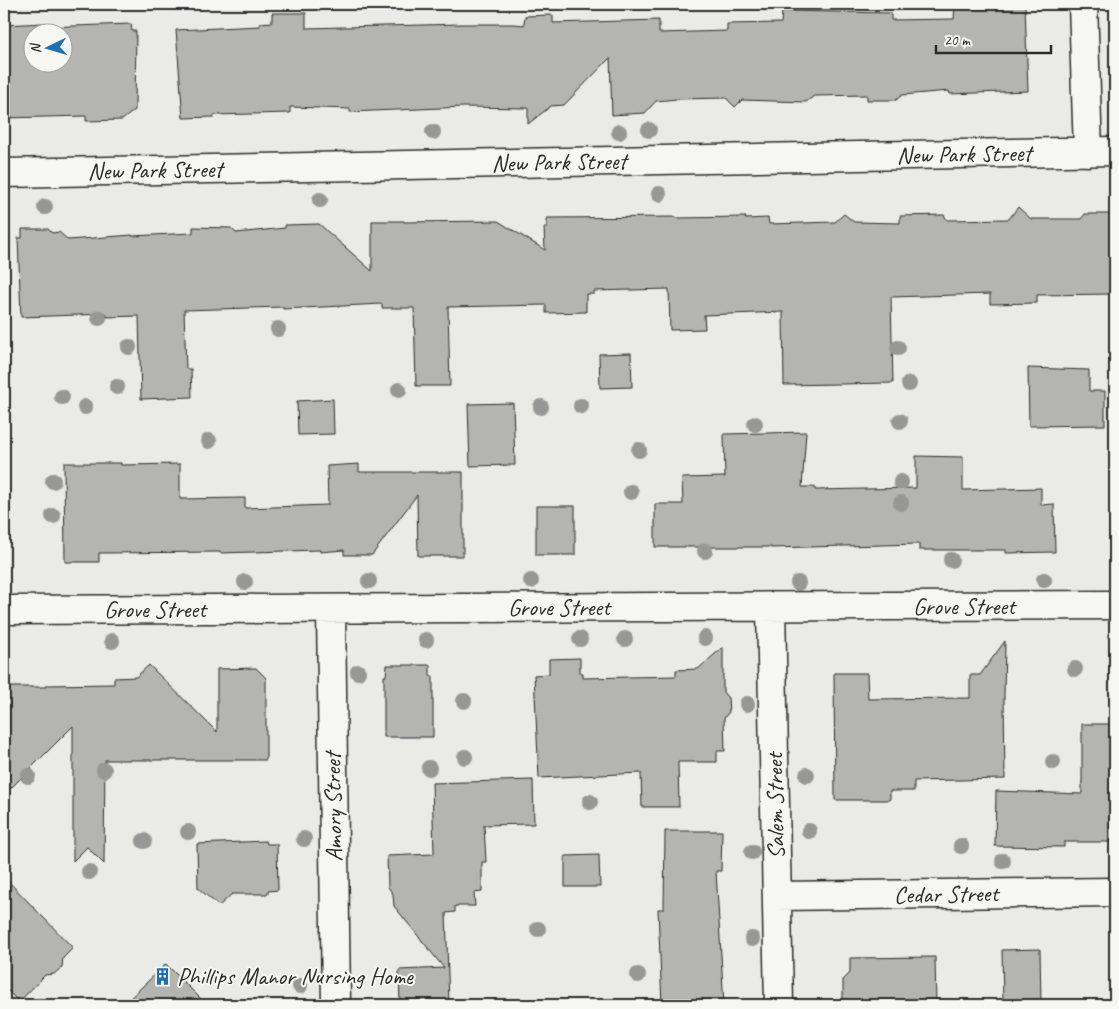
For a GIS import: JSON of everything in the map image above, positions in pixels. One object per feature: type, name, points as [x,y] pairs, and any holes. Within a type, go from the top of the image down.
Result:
[{"type":"street","points":[[1083,4],[1088,152]]},
{"type":"street","name":"New Park Street","points":[[4,174],[1115,151]]},
{"type":"street","name":"Grove Street","points":[[4,610],[1115,605]]},
{"type":"street","name":"Salem Street","points":[[771,607],[779,1005]]},
{"type":"street","name":"Amory Street","points":[[331,608],[336,1005]]},
{"type":"street","name":"Cedar Street","points":[[777,896],[1115,892]]},
{"type":"building","points":[[955,4],[1025,4],[1028,91],[950,94],[949,91],[902,95],[896,100],[867,100],[867,95],[814,96],[806,102],[742,100],[735,107],[726,98],[677,99],[656,101],[645,113],[612,115],[610,58],[564,105],[551,106],[528,124],[528,108],[464,107],[350,112],[350,109],[290,107],[290,113],[214,115],[214,117],[183,118],[176,30],[260,26],[260,23],[272,22],[272,13],[306,13],[306,28],[461,24],[524,25],[525,16],[553,15],[553,23],[659,20],[659,33],[727,31],[727,24],[781,23],[782,11],[891,13],[891,20],[954,19]]},
{"type":"building","points":[[22,24],[22,72],[72,72],[72,26],[131,24],[132,31],[136,31],[135,110],[122,120],[86,121],[86,116],[4,118],[4,25]]},
{"type":"building","points":[[1018,207],[1031,219],[1081,219],[1085,214],[1115,214],[1115,294],[1037,295],[1037,303],[990,304],[990,294],[891,297],[893,383],[784,385],[783,312],[704,315],[705,329],[670,330],[669,289],[594,291],[594,294],[586,294],[586,312],[546,313],[546,305],[448,307],[450,386],[416,386],[414,308],[382,308],[382,304],[283,309],[283,307],[184,310],[186,369],[191,369],[192,397],[141,399],[139,316],[107,317],[107,314],[21,317],[18,238],[22,238],[22,229],[48,229],[52,233],[59,232],[68,240],[193,233],[193,227],[231,228],[236,233],[285,228],[285,225],[319,224],[372,271],[372,221],[498,221],[545,250],[544,227],[547,227],[547,218],[746,217],[745,219],[768,218],[769,224],[835,222],[844,214],[854,222],[900,223],[900,216],[944,215],[947,220],[1009,219]]},
{"type":"building","points":[[631,353],[632,387],[600,388],[599,354]]},
{"type":"building","points":[[1028,368],[1089,370],[1089,391],[1105,391],[1105,425],[1029,426]]},
{"type":"building","points":[[333,399],[334,434],[298,435],[297,401]]},
{"type":"building","points":[[513,403],[515,465],[470,466],[468,404]]},
{"type":"building","points":[[806,432],[802,487],[815,487],[815,490],[916,488],[916,456],[963,457],[963,490],[1041,488],[1041,505],[1054,504],[1055,552],[1006,553],[1006,550],[919,550],[919,544],[771,548],[655,547],[655,504],[683,504],[682,478],[725,477],[724,434]]},
{"type":"building","points":[[64,463],[121,463],[121,465],[180,464],[180,499],[245,498],[245,508],[328,505],[327,466],[359,464],[359,472],[463,472],[463,556],[418,556],[417,495],[372,555],[344,555],[344,550],[320,552],[320,550],[220,553],[99,553],[99,562],[65,562]]},
{"type":"building","points":[[536,506],[575,506],[575,555],[536,555]]},
{"type":"building","points":[[1005,641],[1005,779],[914,781],[914,791],[890,791],[890,800],[835,800],[834,673],[867,673],[868,699],[970,698],[970,675],[980,675]]},
{"type":"building","points":[[723,647],[723,692],[728,698],[729,712],[724,718],[725,751],[717,751],[717,762],[678,762],[679,807],[642,807],[641,773],[539,778],[534,675],[549,674],[549,659],[580,658],[580,673],[583,673],[583,678],[676,676],[676,670],[698,669]]},
{"type":"building","points":[[149,665],[217,732],[217,669],[256,668],[266,678],[266,760],[105,760],[104,864],[87,847],[73,861],[73,726],[4,795],[4,690],[8,690],[7,687],[114,684],[114,678],[136,677]]},
{"type":"building","points":[[387,665],[430,665],[430,676],[433,676],[433,737],[384,737],[384,676],[386,676]]},
{"type":"building","points":[[1082,724],[1115,724],[1115,842],[1064,842],[1064,847],[995,846],[996,791],[1082,794]]},
{"type":"building","points":[[533,780],[534,824],[484,825],[486,862],[482,862],[482,892],[474,893],[475,906],[455,906],[455,912],[446,913],[449,1005],[400,1005],[399,970],[444,968],[394,906],[393,894],[388,887],[387,856],[434,854],[432,783]]},
{"type":"building","points":[[665,831],[722,831],[721,871],[716,871],[724,1005],[662,1005],[658,909],[664,909]]},
{"type":"building","points":[[266,841],[267,844],[277,844],[278,890],[268,891],[268,894],[232,894],[219,906],[198,888],[197,844]]},
{"type":"building","points":[[599,855],[600,887],[565,887],[565,856]]},
{"type":"building","points":[[4,877],[73,948],[63,958],[62,967],[54,974],[45,975],[19,1002],[4,987]]},
{"type":"building","points":[[1040,949],[1041,1005],[1003,1005],[1002,950]]},
{"type":"building","points":[[935,957],[936,1005],[843,1005],[843,980],[850,973],[850,958]]},
{"type":"building","name":"Phillips Manor Nursing Home","points":[[166,964],[207,1005],[123,1005]]},
{"type":"place","name":"Phillips Manor Nursing Home","points":[[163,976]]}]
